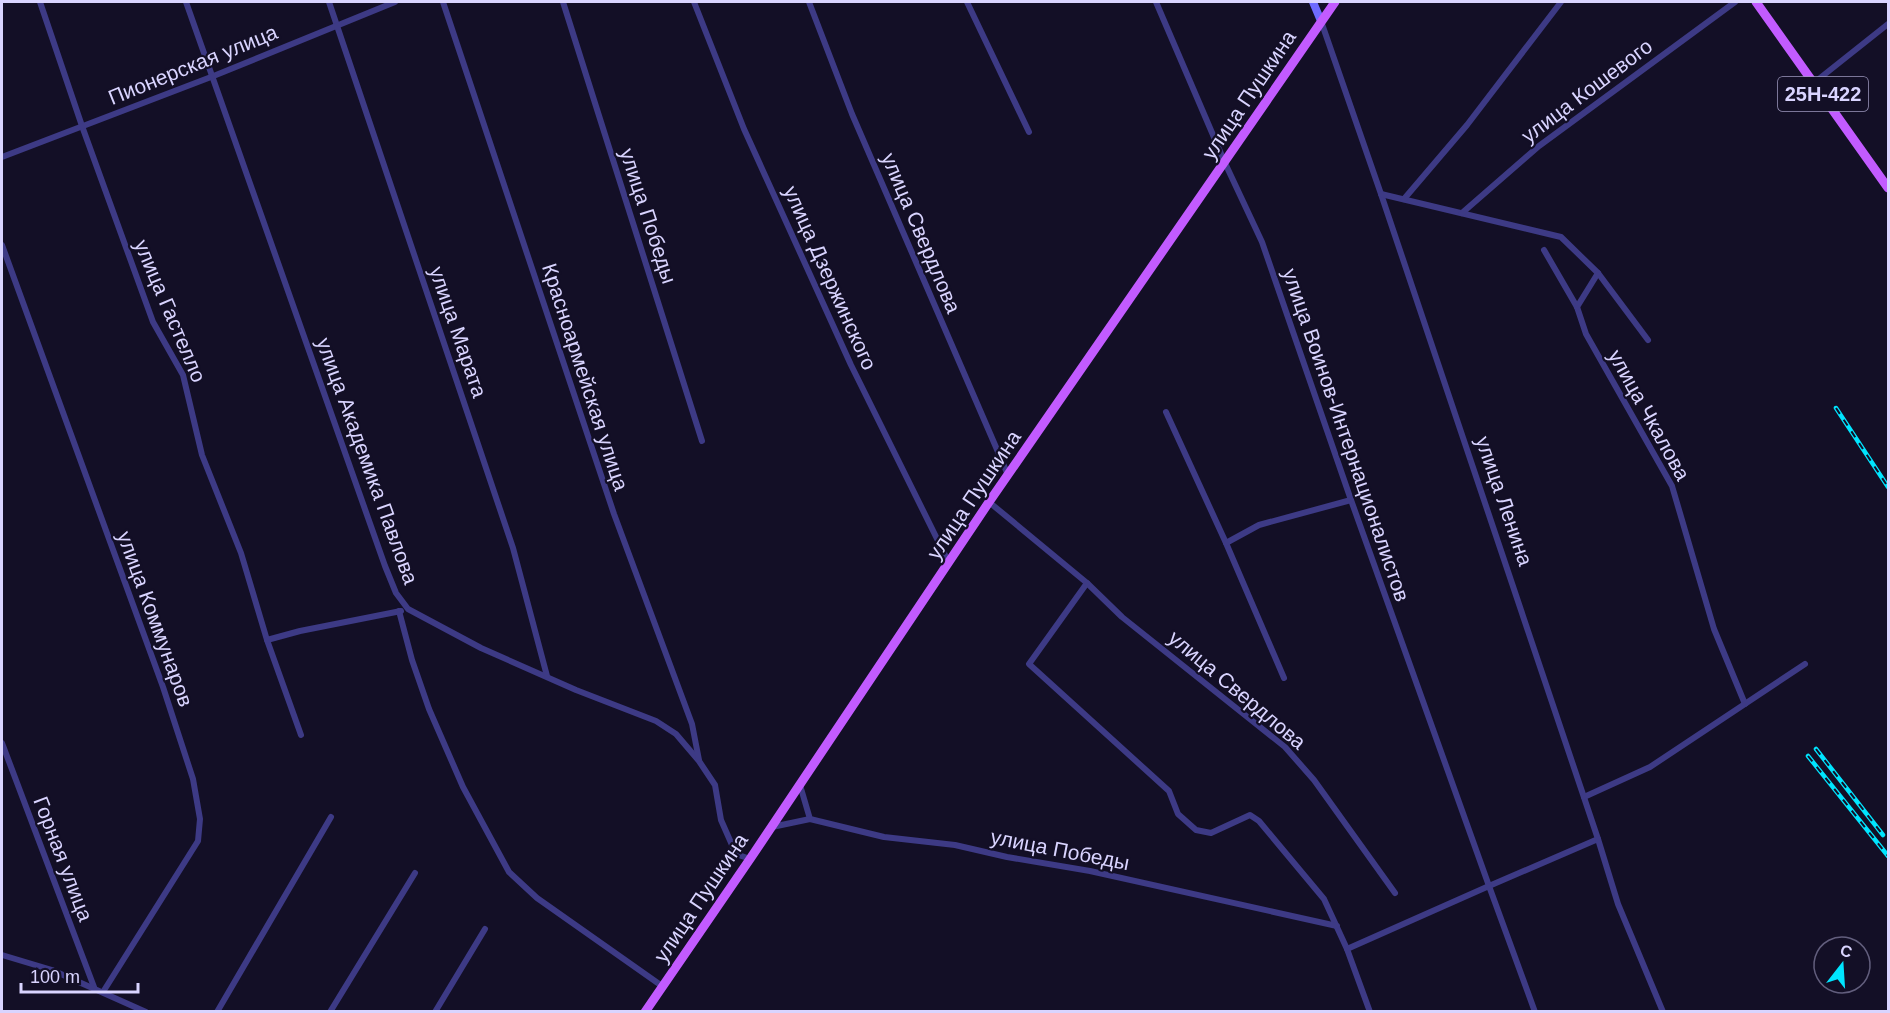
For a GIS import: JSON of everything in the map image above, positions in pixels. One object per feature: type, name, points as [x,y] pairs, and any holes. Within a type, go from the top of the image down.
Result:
[{"type":"main road","name":"улица Ленина","points":[[1313,2],[1321,21]]},
{"type":"main road","name":"улица Пушкина","points":[[645,1011],[772,827],[989,502],[1335,2]]},
{"type":"main road","name":"25Н-422","points":[[1756,2],[1815,82],[1888,188]]},
{"type":"street","name":"улица Гастелло","points":[[40,2],[153,322],[183,375],[202,455],[241,553],[267,640],[301,735]]},
{"type":"street","name":"улица Академика Павлова","points":[[186,2],[396,593],[408,609],[481,648],[576,690],[656,721],[676,734],[699,761],[715,785],[721,820],[736,854],[750,859]]},
{"type":"street","name":"улица Марата","points":[[329,2],[513,548],[547,676]]},
{"type":"street","name":"Пионерская улица","points":[[2,157],[211,77],[395,2]]},
{"type":"street","name":"Красноармейская улица","points":[[443,2],[614,514],[692,724],[699,761]]},
{"type":"street","name":"улица Победы","points":[[563,2],[702,441]]},
{"type":"street","name":"улица Дзержинского","points":[[694,2],[744,129],[846,354],[949,563]]},
{"type":"street","name":"улица Свердлова","points":[[809,2],[852,114],[1008,475]]},
{"type":"street","points":[[968,2],[1029,132]]},
{"type":"street","name":"улица Воинов-Интернационалистов","points":[[1156,2],[1225,163],[1262,242],[1351,500],[1535,1011]]},
{"type":"street","points":[[1404,199],[1467,125],[1561,2]]},
{"type":"street","name":"улица Кошевого","points":[[1462,213],[1539,146],[1735,2]]},
{"type":"street","name":"улица Ленина","points":[[1321,21],[1584,797],[1618,904],[1663,1011]]},
{"type":"street","points":[[1815,82],[1888,24]]},
{"type":"street","points":[[1381,194],[1561,237],[1598,273],[1648,340]]},
{"type":"street","name":"улица Коммунаров","points":[[2,245],[163,687],[193,778],[200,819],[198,841],[103,992]]},
{"type":"street","name":"улица Чкалова","points":[[1544,250],[1576,307],[1586,334],[1672,486],[1714,629],[1745,704]]},
{"type":"street","points":[[1576,307],[1598,273]]},
{"type":"street","points":[[1167,412],[1284,678]]},
{"type":"street","points":[[1226,543],[1259,525],[1351,500]]},
{"type":"street","name":"улица Свердлова","points":[[989,502],[1088,583],[1122,617],[1285,747],[1320,788],[1395,892]]},
{"type":"street","points":[[1088,583],[1029,664],[1169,791],[1178,814],[1196,830],[1211,833],[1250,815],[1259,821],[1324,899],[1347,949],[1370,1011]]},
{"type":"street","points":[[267,640],[408,609]]},
{"type":"street","points":[[399,611],[429,709],[463,787],[509,872],[537,898],[662,986]]},
{"type":"street","points":[[1584,797],[1650,767],[1805,664]]},
{"type":"street","name":"Горная улица","points":[[2,743],[94,987]]},
{"type":"street","points":[[772,827],[810,819],[800,785]]},
{"type":"street","points":[[217,1011],[331,817]]},
{"type":"street","name":"улица Победы","points":[[810,819],[884,837],[955,845],[1007,857],[1090,871],[1336,926]]},
{"type":"street","points":[[1347,949],[1598,839]]},
{"type":"street","points":[[330,1011],[415,873]]},
{"type":"street","points":[[435,1011],[485,929]]},
{"type":"street","points":[[2,956],[52,970],[146,1011]]},
{"type":"railway","points":[[1836,408],[1888,487]]},
{"type":"railway","points":[[1816,749],[1883,835]]},
{"type":"railway","points":[[1808,756],[1888,856]]}]
